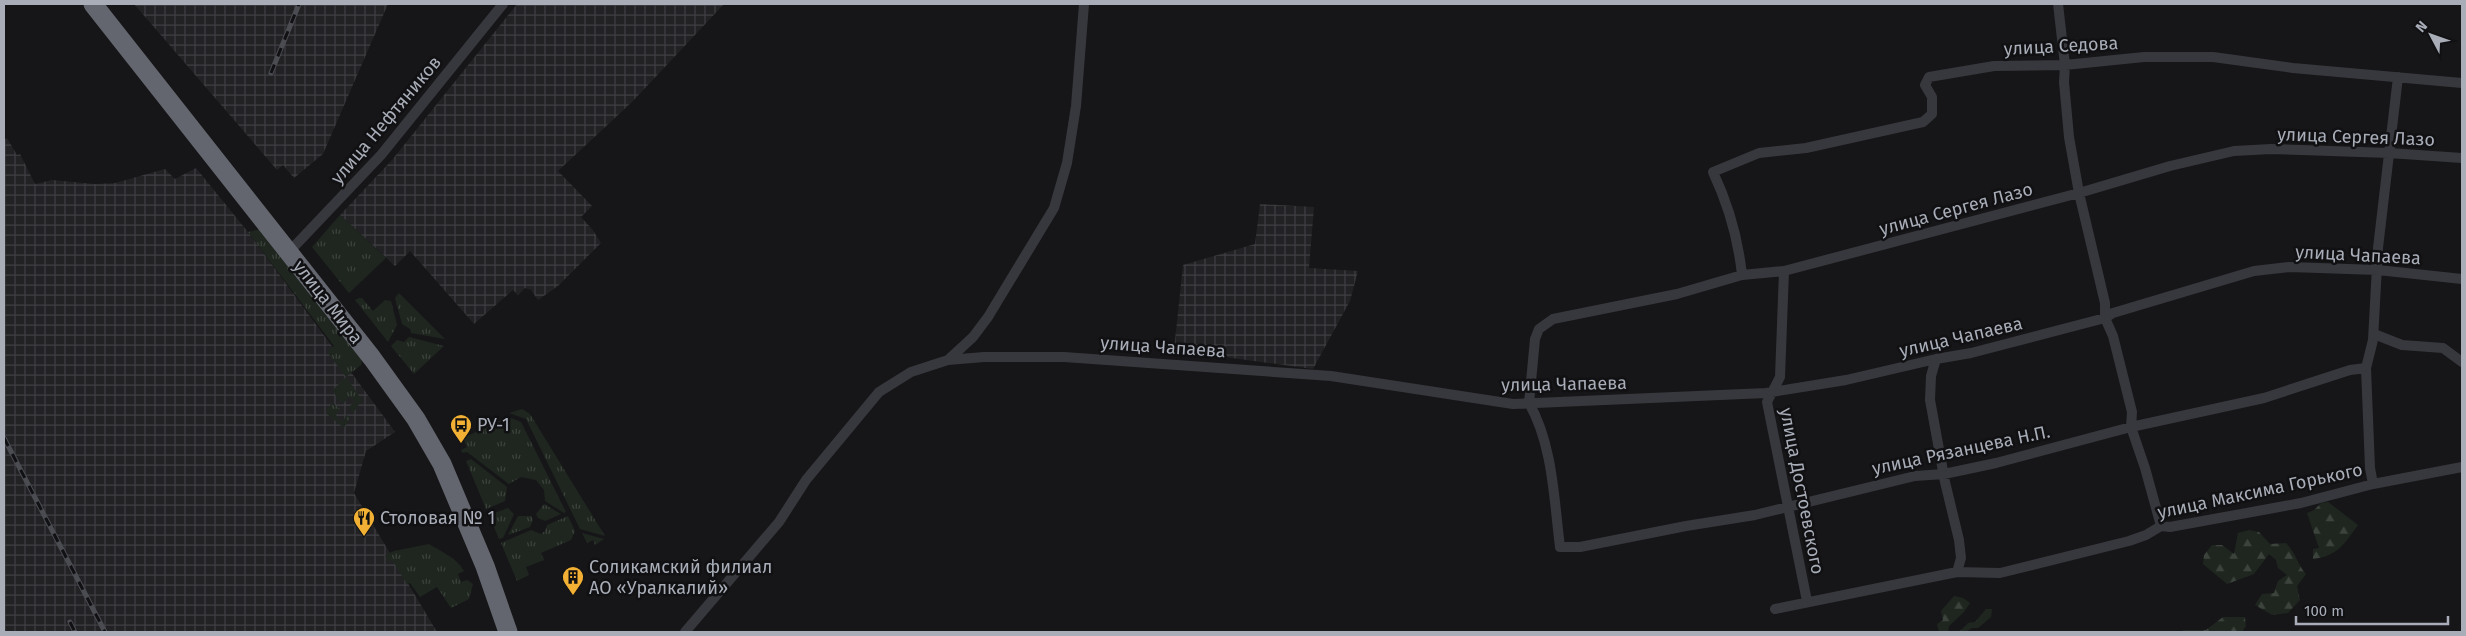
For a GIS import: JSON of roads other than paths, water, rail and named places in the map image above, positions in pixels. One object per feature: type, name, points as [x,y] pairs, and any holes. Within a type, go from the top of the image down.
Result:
[{"type":"highway","name":"улица Мира","points":[[93,4],[289,252],[377,366],[427,436],[442,464],[485,566],[508,632]]},
{"type":"street","name":"улица Нефтяников","points":[[289,252],[380,155],[503,4]]},
{"type":"street","points":[[948,360],[974,337],[988,317],[1054,208],[1067,163],[1076,106],[1084,4]]},
{"type":"street","points":[[2058,4],[2065,65],[2064,82],[2069,137],[2079,193],[2105,303],[2105,318],[2113,336],[2132,412],[2131,427],[2145,468],[2161,526]]},
{"type":"street","name":"улица Седова","points":[[1742,275],[1738,243],[1728,205],[1713,172],[1759,153],[1806,148],[1924,122],[1932,114],[1932,97],[1925,85],[1929,77],[1994,66],[2065,65],[2144,58],[2213,57],[2293,68],[2462,83]]},
{"type":"street","points":[[2373,484],[2370,468],[2366,368],[2374,334],[2378,248],[2398,77]]},
{"type":"street","name":"улица Сергея Лазо","points":[[1529,403],[1535,339],[1546,322],[1553,319],[1677,294],[1742,275],[1784,271],[2079,193],[2170,166],[2234,151],[2271,149],[2389,153],[2462,158]]},
{"type":"street","name":"улица Чапаева","points":[[685,632],[779,522],[806,480],[879,392],[911,372],[948,360],[1020,357],[1154,362],[1331,376],[1512,404],[1773,391],[1846,380],[1936,359],[1971,353],[2105,318],[2113,312],[2254,271],[2289,267],[2378,270],[2462,279]]},
{"type":"street","name":"улица Достоевского","points":[[1784,271],[1780,377],[1767,402],[1807,601]]},
{"type":"street","points":[[2374,334],[2402,345],[2443,348],[2462,362]]},
{"type":"street","points":[[1936,359],[1930,376],[1929,394],[1959,540],[1961,558],[1957,572]]},
{"type":"street","name":"улица Рязанцева Н.П.","points":[[1529,403],[1536,415],[1549,460],[1560,547],[1580,547],[1686,526],[1755,515],[1915,476],[1944,474],[1996,463],[2131,427],[2264,398],[2350,370],[2366,368]]},
{"type":"street","name":"улица Максима Горького","points":[[1774,609],[1957,572],[2000,573],[2146,535],[2161,526],[2170,527],[2292,504],[2373,484],[2462,467]]},
{"type":"railway","points":[[271,73],[299,4]]},
{"type":"railway","points":[[4,438],[105,632]]},
{"type":"railway","points":[[70,622],[75,632]]},
{"type":"place","name":"РУ-1","points":[[461,444]]},
{"type":"place","name":"Столовая № 1","points":[[364,537]]},
{"type":"place","name":"Соликамский филиал АО «Уралкалий»","points":[[573,596]]}]
